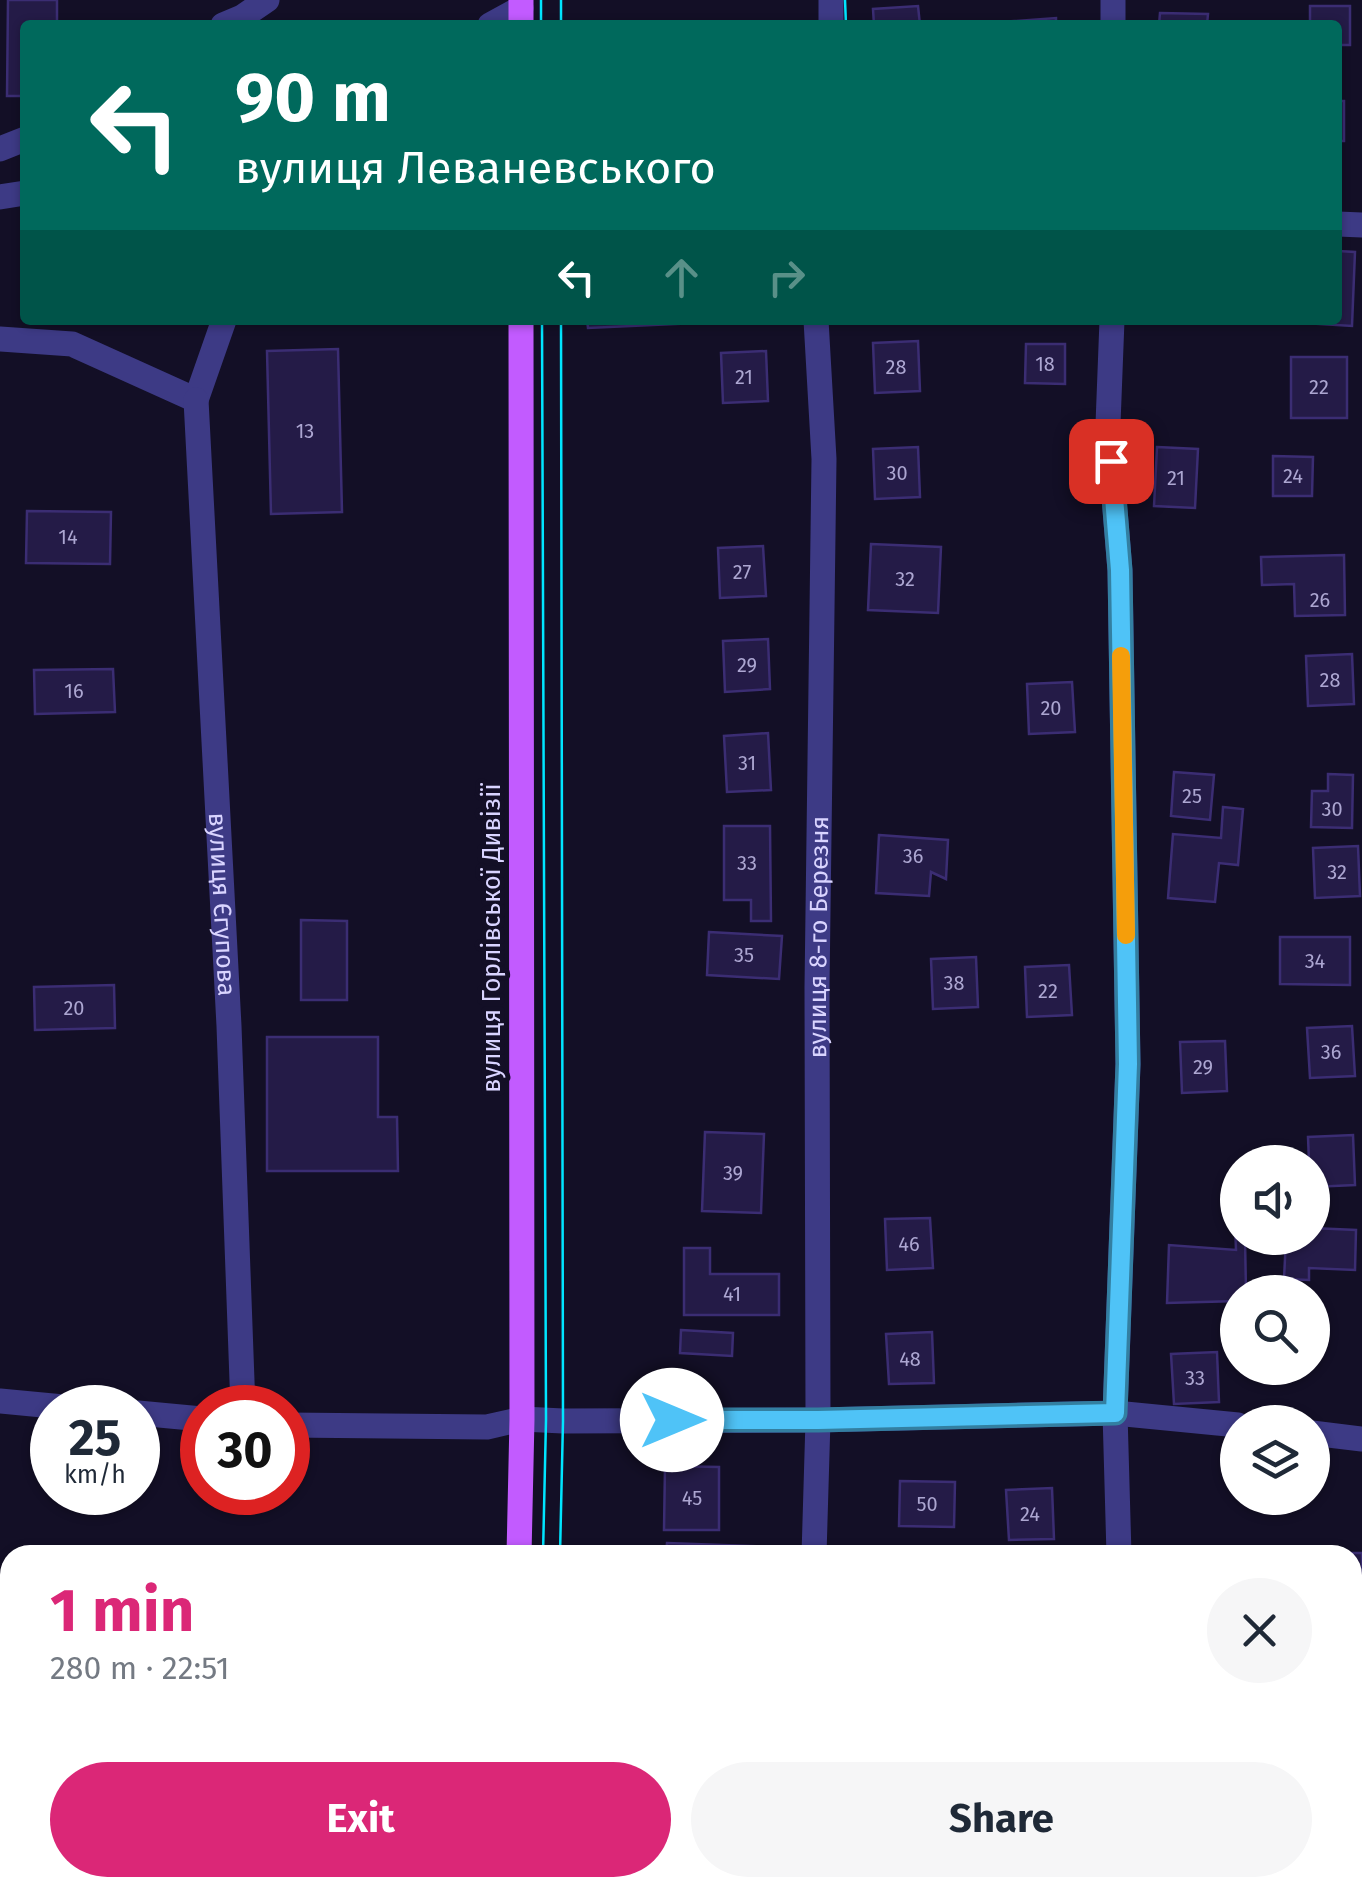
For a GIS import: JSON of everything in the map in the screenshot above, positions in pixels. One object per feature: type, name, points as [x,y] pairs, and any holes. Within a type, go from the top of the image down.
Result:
[{"type":"main road","name":"вулиця Горлівської Дивізії","points":[[519,1545],[521,325]]},
{"type":"street","points":[[235,20],[267,0]]},
{"type":"street","points":[[0,340],[72,344],[196,400],[222,325]]},
{"type":"street","name":"вулиця 8-го Березня","points":[[814,1545],[824,459],[816,325]]},
{"type":"street","points":[[1112,325],[1108,424],[1120,570],[1128,1064],[1115,1413],[1119,1545]]},
{"type":"street","name":"вулиця Єгупова","points":[[196,400],[229,1026],[242,1385]]},
{"type":"street","points":[[0,1401],[30,1404]]},
{"type":"street","points":[[310,1425],[487,1427],[522,1419],[818,1420],[1115,1413],[1220,1424]]},
{"type":"street","points":[[1330,1435],[1362,1438]]},
{"type":"building","points":[[8,0],[57,0],[57,20],[20,20],[20,96],[7,96]]},
{"type":"building","points":[[918,6],[919,20],[874,20],[873,9]]},
{"type":"building","points":[[1310,6],[1350,6],[1350,45],[1342,45],[1342,20],[1310,20]]},
{"type":"building","points":[[1160,13],[1208,14],[1207,20],[1159,20]]},
{"type":"building","points":[[1342,101],[1344,101],[1342,141]]},
{"type":"building","points":[[1342,251],[1355,252],[1352,326],[1336,325],[1342,325]]},
{"type":"building","points":[[588,325],[653,325],[588,328]]},
{"type":"building","points":[[918,341],[920,391],[875,393],[873,343]]},
{"type":"building","points":[[1026,344],[1065,344],[1065,384],[1025,383]]},
{"type":"building","points":[[338,349],[342,512],[271,514],[267,351]]},
{"type":"building","points":[[766,351],[768,401],[723,403],[721,353]]},
{"type":"building","points":[[1291,357],[1347,357],[1347,418],[1291,418]]},
{"type":"building","points":[[918,447],[920,497],[875,499],[873,449]]},
{"type":"building","points":[[1157,447],[1198,449],[1195,508],[1154,506]]},
{"type":"building","points":[[1273,456],[1313,457],[1312,496],[1273,496]]},
{"type":"building","points":[[27,511],[111,512],[110,564],[26,563]]},
{"type":"building","points":[[871,544],[941,547],[938,613],[868,610]]},
{"type":"building","points":[[763,546],[766,596],[720,598],[718,548]]},
{"type":"building","points":[[1344,555],[1345,615],[1295,616],[1294,584],[1262,585],[1261,557]]},
{"type":"building","points":[[768,639],[770,689],[725,692],[723,641]]},
{"type":"building","points":[[1352,654],[1354,704],[1308,706],[1306,656]]},
{"type":"building","points":[[113,669],[115,712],[35,714],[34,670]]},
{"type":"building","points":[[1072,682],[1075,732],[1029,734],[1027,684]]},
{"type":"building","points":[[768,733],[771,790],[727,792],[724,736]]},
{"type":"building","points":[[1174,772],[1214,775],[1210,820],[1171,816]]},
{"type":"building","points":[[1328,774],[1353,775],[1352,828],[1311,827],[1312,791],[1328,791]]},
{"type":"building","points":[[1223,807],[1243,809],[1238,865],[1219,863],[1215,902],[1168,898],[1173,834],[1221,838]]},
{"type":"building","points":[[724,826],[770,826],[771,921],[751,921],[751,900],[724,900]]},
{"type":"building","points":[[879,835],[948,840],[946,879],[931,872],[929,896],[876,893]]},
{"type":"building","points":[[1358,846],[1360,896],[1315,898],[1313,848]]},
{"type":"building","points":[[301,920],[347,921],[347,1000],[301,1000]]},
{"type":"building","points":[[709,932],[782,936],[779,979],[707,975]]},
{"type":"building","points":[[1280,937],[1350,937],[1350,985],[1280,984]]},
{"type":"building","points":[[976,957],[978,1007],[933,1009],[931,959]]},
{"type":"building","points":[[1069,965],[1072,1015],[1027,1017],[1025,967]]},
{"type":"building","points":[[114,985],[115,1028],[35,1030],[34,987]]},
{"type":"building","points":[[1352,1026],[1355,1076],[1310,1078],[1307,1028]]},
{"type":"building","points":[[267,1037],[378,1037],[378,1117],[397,1117],[398,1171],[267,1171]]},
{"type":"building","points":[[1225,1041],[1227,1091],[1182,1093],[1180,1042]]},
{"type":"building","points":[[705,1132],[764,1134],[761,1213],[702,1211]]},
{"type":"building","points":[[1353,1135],[1355,1185],[1330,1186],[1330,1145],[1308,1145],[1308,1137]]},
{"type":"building","points":[[930,1218],[933,1268],[887,1270],[885,1219]]},
{"type":"building","points":[[1330,1229],[1356,1230],[1355,1270],[1309,1268],[1309,1275],[1284,1275],[1285,1255],[1330,1255]]},
{"type":"building","points":[[1169,1245],[1220,1249],[1220,1255],[1245,1255],[1246,1275],[1220,1275],[1220,1302],[1167,1303]]},
{"type":"building","points":[[684,1248],[710,1248],[710,1274],[779,1274],[779,1315],[684,1315]]},
{"type":"building","points":[[681,1330],[733,1333],[732,1356],[680,1353]]},
{"type":"building","points":[[932,1332],[934,1383],[889,1384],[886,1334]]},
{"type":"building","points":[[1217,1352],[1219,1402],[1174,1404],[1171,1354]]},
{"type":"building","points":[[665,1466],[719,1467],[719,1530],[664,1530]]},
{"type":"building","points":[[900,1481],[955,1482],[954,1527],[899,1526]]},
{"type":"building","points":[[1052,1488],[1054,1539],[1009,1540],[1006,1490]]},
{"type":"tram line","points":[[541,0],[541,20]]},
{"type":"tram line","points":[[561,0],[561,20]]},
{"type":"tram line","points":[[845,0],[846,20]]},
{"type":"tram line","points":[[542,325],[543,1545]]},
{"type":"tram line","points":[[560,1545],[561,325]]},
{"type":"slow traffic","points":[[1121,656],[1126,935]]},
{"type":"route","points":[[672,1420],[1115,1413],[1128,1064],[1120,570],[1111,461]]}]
